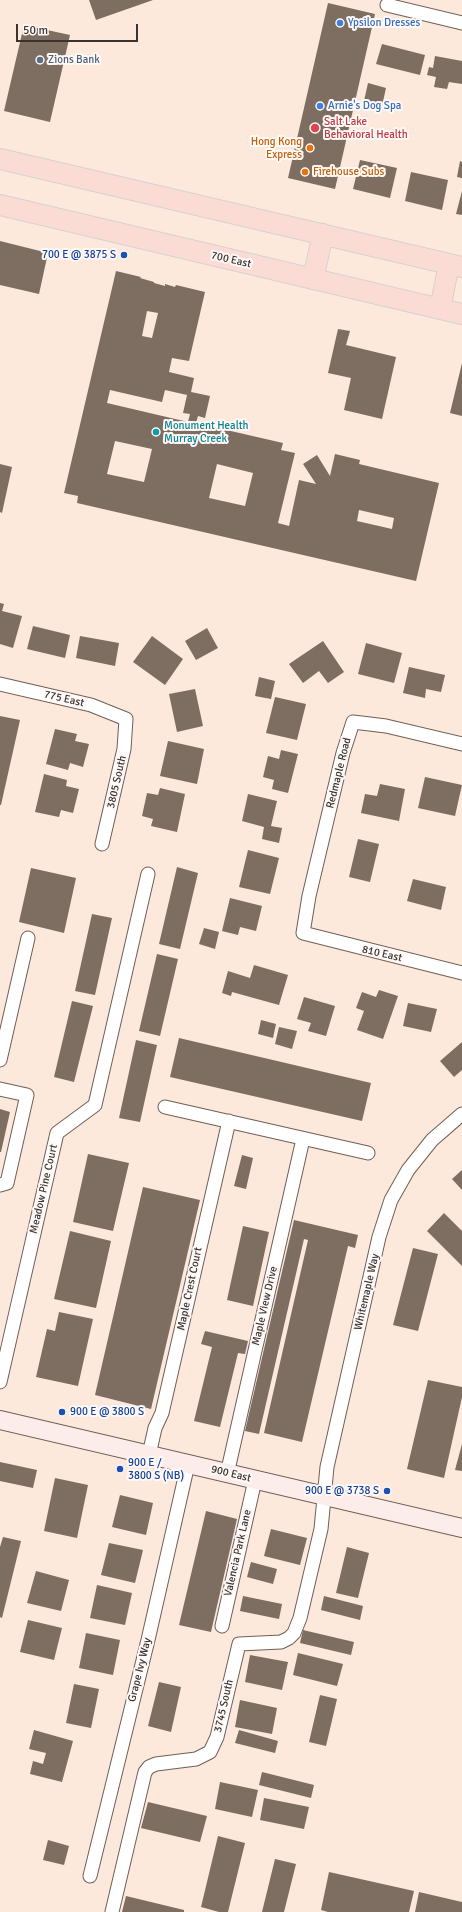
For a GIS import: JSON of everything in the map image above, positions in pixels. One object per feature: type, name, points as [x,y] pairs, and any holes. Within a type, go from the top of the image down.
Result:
[{"type":"main road","points":[[0,159],[456,265],[440,309]]},
{"type":"main road","name":"700 East","points":[[0,205],[462,314]]},
{"type":"main road","points":[[313,279],[324,234]]},
{"type":"main road","name":"900 East","points":[[0,1420],[462,1528]]},
{"type":"street","points":[[387,5],[462,23]]},
{"type":"street","name":"775 East","points":[[0,684],[91,705],[126,719]]},
{"type":"street","name":"3805 South","points":[[102,844],[124,749],[126,719]]},
{"type":"street","name":"Redmaple Road","points":[[303,934],[309,896],[341,761],[353,722],[386,726],[462,744]]},
{"type":"street","name":"Meadow Pine Court","points":[[0,1382],[57,1133],[95,1105],[148,874]]},
{"type":"street","name":"810 East","points":[[303,934],[462,973]]},
{"type":"street","points":[[0,1060],[28,938]]},
{"type":"street","points":[[0,1089],[27,1095],[7,1183],[0,1185]]},
{"type":"street","points":[[166,1107],[368,1153]]},
{"type":"street","name":"Whitemaple Way","points":[[324,1496],[327,1467],[377,1245],[391,1200],[408,1170],[432,1140],[462,1114]]},
{"type":"street","name":"Maple Crest Court","points":[[149,1455],[156,1428],[164,1406],[229,1121]]},
{"type":"street","name":"Maple View Drive","points":[[227,1474],[303,1139]]},
{"type":"street","name":"Grape Ivy Way","points":[[90,1876],[148,1640],[188,1464]]},
{"type":"street","name":"Valencia Park Lane","points":[[222,1626],[255,1480]]},
{"type":"street","name":"3745 South","points":[[112,1912],[145,1772],[156,1764],[196,1759],[210,1752],[217,1737],[239,1644],[281,1642],[290,1638],[294,1633],[300,1618],[321,1529],[324,1496]]},
{"type":"building","points":[[89,0],[153,0],[96,20]]},
{"type":"building","points":[[328,3],[375,14],[335,189],[288,178]]},
{"type":"building","name":"Zions Bank","points":[[24,25],[70,35],[50,122],[4,111]]},
{"type":"building","points":[[382,44],[425,55],[420,75],[376,64]]},
{"type":"building","points":[[435,56],[462,61],[462,84],[449,82],[447,89],[434,87],[436,77],[427,75],[429,67],[433,68]]},
{"type":"building","points":[[368,83],[386,88],[382,106],[364,101]]},
{"type":"building","points":[[360,160],[397,168],[390,198],[353,189]]},
{"type":"building","points":[[460,161],[462,162],[462,178],[457,177]]},
{"type":"building","points":[[411,172],[448,180],[442,210],[405,201]]},
{"type":"building","points":[[462,191],[462,215],[456,214]]},
{"type":"building","points":[[0,241],[48,253],[39,294],[0,285]]},
{"type":"building","name":"Monument Health Murray Creek","points":[[116,271],[141,277],[140,278],[165,286],[165,284],[175,287],[176,285],[205,292],[189,361],[172,358],[169,372],[194,378],[191,392],[210,396],[205,418],[198,416],[196,423],[283,443],[281,450],[295,453],[278,523],[289,526],[299,480],[316,484],[303,464],[317,455],[330,476],[335,454],[360,460],[359,464],[439,483],[416,581],[77,503],[78,496],[64,493]],"holes":[[[147,311],[158,313],[152,338],[142,336]],[[110,390],[162,402],[165,390],[187,395],[183,413],[190,414],[188,422],[107,403]],[[115,441],[152,449],[144,482],[107,474]],[[217,464],[253,473],[245,506],[209,498]],[[359,510],[394,518],[392,529],[357,521]]]},
{"type":"building","points":[[338,329],[350,331],[346,345],[396,357],[382,419],[344,410],[351,378],[328,373]]},
{"type":"building","points":[[462,363],[462,416],[450,413]]},
{"type":"building","points":[[0,464],[12,467],[2,513],[0,512]]},
{"type":"building","points":[[0,603],[4,604],[2,611],[22,616],[13,648],[0,644]]},
{"type":"building","points":[[33,626],[70,635],[65,658],[27,649]]},
{"type":"building","points":[[207,628],[218,648],[196,660],[185,641]]},
{"type":"building","points":[[80,636],[119,643],[115,666],[76,658]]},
{"type":"building","points":[[152,636],[183,659],[165,685],[133,662]]},
{"type":"building","points":[[323,641],[344,672],[328,683],[319,671],[303,683],[289,664]]},
{"type":"building","points":[[366,643],[402,653],[394,683],[358,674]]},
{"type":"building","points":[[409,667],[445,675],[441,692],[426,689],[425,698],[403,693]]},
{"type":"building","points":[[259,677],[275,681],[271,699],[255,696]]},
{"type":"building","points":[[195,689],[203,726],[177,732],[169,694]]},
{"type":"building","points":[[275,697],[306,704],[297,740],[266,733]]},
{"type":"building","points":[[0,716],[20,720],[1,805],[0,805]]},
{"type":"building","points":[[55,729],[77,734],[75,741],[89,744],[83,767],[70,763],[68,770],[46,764]]},
{"type":"building","points":[[168,741],[204,749],[197,784],[160,776]]},
{"type":"building","points":[[281,750],[298,754],[288,793],[272,789],[274,780],[263,777],[268,756],[279,759]]},
{"type":"building","points":[[44,774],[67,780],[66,786],[79,789],[73,813],[61,810],[59,817],[35,812]]},
{"type":"building","points":[[425,777],[462,785],[455,816],[418,808]]},
{"type":"building","points":[[380,784],[405,789],[399,821],[361,813],[365,794],[377,796]]},
{"type":"building","points":[[160,788],[185,794],[177,832],[151,826],[153,819],[142,816],[147,793],[158,795]]},
{"type":"building","points":[[248,794],[277,801],[271,826],[282,828],[279,843],[262,839],[264,827],[242,821]]},
{"type":"building","points":[[358,839],[379,844],[370,882],[349,877]]},
{"type":"building","points":[[248,850],[279,858],[270,894],[239,887]]},
{"type":"building","points":[[177,867],[198,873],[180,949],[159,944]]},
{"type":"building","points":[[31,868],[76,878],[64,933],[19,922]]},
{"type":"building","points":[[413,879],[446,887],[441,910],[407,901]]},
{"type":"building","points":[[230,898],[262,906],[256,931],[240,927],[238,935],[222,931]]},
{"type":"building","points":[[92,914],[112,918],[95,995],[75,991]]},
{"type":"building","points":[[204,928],[219,932],[215,949],[199,944]]},
{"type":"building","points":[[157,954],[178,959],[160,1036],[139,1031]]},
{"type":"building","points":[[254,965],[288,975],[279,1005],[232,992],[231,996],[222,993],[228,971],[250,978]]},
{"type":"building","points":[[379,990],[398,996],[383,1039],[357,1030],[364,1011],[356,1008],[362,992],[376,997]]},
{"type":"building","points":[[304,997],[335,1006],[326,1036],[308,1031],[311,1023],[297,1019]]},
{"type":"building","points":[[72,1001],[93,1006],[74,1082],[54,1077]]},
{"type":"building","points":[[408,1003],[437,1009],[431,1032],[403,1026]]},
{"type":"building","points":[[261,1020],[276,1024],[273,1038],[258,1034]]},
{"type":"building","points":[[279,1027],[297,1031],[292,1049],[275,1044]]},
{"type":"building","points":[[179,1038],[371,1083],[362,1121],[170,1077]]},
{"type":"building","points":[[136,1040],[157,1045],[140,1122],[119,1118]]},
{"type":"building","points":[[462,1042],[462,1070],[454,1077],[440,1061]]},
{"type":"building","points":[[0,1109],[10,1112],[1,1152],[0,1152]]},
{"type":"building","points":[[88,1154],[129,1163],[113,1231],[73,1222]]},
{"type":"building","points":[[242,1155],[253,1158],[246,1189],[234,1186]]},
{"type":"building","points":[[462,1170],[462,1190],[452,1179]]},
{"type":"building","points":[[143,1187],[200,1200],[151,1409],[95,1395]]},
{"type":"building","points":[[444,1213],[462,1231],[462,1266],[427,1231]]},
{"type":"building","points":[[294,1220],[358,1235],[355,1248],[348,1246],[302,1442],[264,1433],[308,1240],[304,1239],[259,1434],[245,1431]]},
{"type":"building","points":[[243,1226],[269,1232],[253,1306],[227,1300]]},
{"type":"building","points":[[70,1231],[111,1241],[96,1308],[54,1299]]},
{"type":"building","points":[[413,1248],[438,1254],[418,1331],[393,1325]]},
{"type":"building","points":[[59,1312],[93,1319],[78,1386],[36,1377],[47,1329],[55,1331]]},
{"type":"building","points":[[205,1331],[248,1341],[245,1354],[238,1353],[220,1427],[194,1421],[212,1347],[201,1344]]},
{"type":"building","points":[[428,1380],[462,1387],[462,1397],[444,1478],[407,1469]]},
{"type":"building","points":[[462,1444],[462,1471],[455,1470]]},
{"type":"building","points":[[0,1462],[37,1470],[33,1488],[0,1481]]},
{"type":"building","points":[[55,1478],[88,1485],[77,1538],[44,1531]]},
{"type":"building","points":[[120,1495],[153,1503],[146,1535],[112,1527]]},
{"type":"building","points":[[206,1511],[237,1519],[211,1632],[179,1625]]},
{"type":"building","points":[[271,1529],[307,1538],[300,1565],[264,1556]]},
{"type":"building","points":[[3,1537],[21,1541],[2,1618],[0,1617],[0,1547]]},
{"type":"building","points":[[109,1543],[143,1550],[135,1583],[101,1575]]},
{"type":"building","points":[[347,1547],[369,1553],[358,1598],[336,1593]]},
{"type":"building","points":[[251,1562],[277,1569],[273,1584],[247,1577]]},
{"type":"building","points":[[36,1571],[69,1580],[61,1611],[27,1603]]},
{"type":"building","points":[[97,1585],[132,1593],[125,1625],[90,1618]]},
{"type":"building","points":[[243,1596],[282,1604],[279,1619],[240,1611]]},
{"type":"building","points":[[324,1596],[363,1606],[360,1620],[321,1610]]},
{"type":"building","points":[[28,1620],[62,1628],[54,1660],[20,1652]]},
{"type":"building","points":[[303,1630],[354,1642],[351,1655],[300,1643]]},
{"type":"building","points":[[86,1633],[120,1640],[113,1675],[79,1668]]},
{"type":"building","points":[[298,1653],[343,1664],[337,1686],[293,1675]]},
{"type":"building","points":[[250,1655],[288,1662],[282,1690],[245,1682]]},
{"type":"building","points":[[159,1682],[181,1687],[171,1732],[148,1726]]},
{"type":"building","points":[[74,1684],[99,1689],[91,1728],[66,1723]]},
{"type":"building","points":[[320,1695],[337,1699],[326,1746],[309,1742]]},
{"type":"building","points":[[240,1700],[277,1708],[272,1734],[235,1727]]},
{"type":"building","points":[[34,1730],[73,1741],[62,1782],[30,1774],[33,1761],[43,1764],[46,1753],[29,1749]]},
{"type":"building","points":[[239,1730],[278,1741],[275,1753],[235,1743]]},
{"type":"building","points":[[262,1772],[314,1785],[311,1798],[259,1785]]},
{"type":"building","points":[[220,1782],[258,1790],[252,1817],[215,1809]]},
{"type":"building","points":[[264,1798],[309,1807],[304,1829],[260,1820]]},
{"type":"building","points":[[148,1802],[207,1816],[200,1842],[141,1828]]},
{"type":"building","points":[[218,1836],[245,1843],[228,1912],[219,1912],[201,1907]]},
{"type":"building","points":[[48,1840],[69,1846],[64,1865],[43,1860]]},
{"type":"building","points":[[275,1859],[296,1864],[284,1912],[262,1912]]},
{"type":"building","points":[[329,1872],[414,1891],[409,1912],[328,1912],[321,1910]]},
{"type":"building","points":[[419,1892],[462,1902],[462,1912],[415,1912]]},
{"type":"building","points":[[126,1896],[184,1910],[184,1912],[122,1912]]},
{"type":"place","name":"Ypsilon Dresses","points":[[340,23]]},
{"type":"place","name":"Zions Bank","points":[[40,60]]},
{"type":"place","name":"Arnie's Dog Spa","points":[[320,106]]},
{"type":"place","name":"Salt Lake Behavioral Health","points":[[315,128]]},
{"type":"place","name":"Hong Kong Express","points":[[310,148]]},
{"type":"place","name":"Firehouse Subs","points":[[305,172]]},
{"type":"place","name":"700 E @ 3875 S","points":[[124,255]]},
{"type":"place","name":"Monument Health Murray Creek","points":[[156,432]]},
{"type":"place","name":"900 E @ 3800 S","points":[[62,1412]]},
{"type":"place","name":"900 E / 3800 S (NB)","points":[[120,1469]]},
{"type":"place","name":"900 E @ 3738 S","points":[[387,1491]]}]
